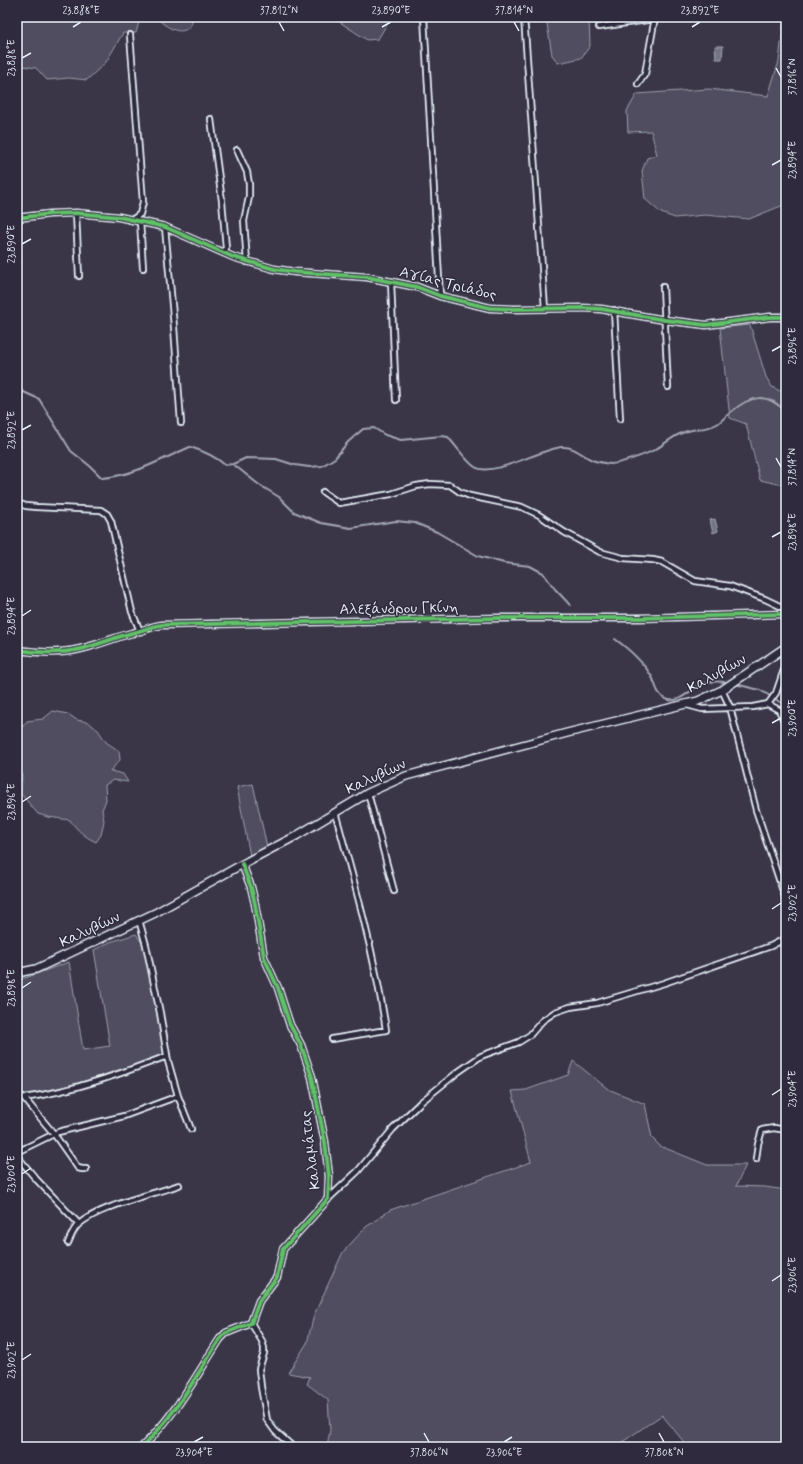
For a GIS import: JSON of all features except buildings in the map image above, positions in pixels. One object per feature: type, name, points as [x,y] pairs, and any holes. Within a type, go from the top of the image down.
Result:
[{"type":"main road","name":"Καλυβίων","points":[[17,973],[36,969],[154,913],[296,836],[368,792],[406,776],[567,733],[687,705],[724,688],[786,647]]},
{"type":"street","points":[[424,17],[440,296]]},
{"type":"street","points":[[524,17],[545,309]]},
{"type":"street","points":[[599,27],[654,18],[645,74],[638,84]]},
{"type":"street","points":[[130,35],[143,202],[140,214],[132,220]]},
{"type":"street","points":[[211,119],[222,201],[226,248],[224,253]]},
{"type":"street","points":[[237,150],[247,172],[249,184],[249,197],[244,221],[247,262]]},
{"type":"street","points":[[76,213],[79,276]]},
{"type":"street","name":"Αγίας Τριάδος","points":[[17,218],[76,213],[98,214],[140,221],[165,227],[247,262],[274,269],[367,277],[417,287],[440,296],[496,308],[582,308],[614,310],[665,320],[706,325],[770,317],[786,317]]},
{"type":"street","points":[[140,221],[143,268]]},
{"type":"street","points":[[165,227],[181,423]]},
{"type":"street","points":[[391,282],[396,400]]},
{"type":"street","points":[[664,287],[668,387]]},
{"type":"street","points":[[614,310],[620,419]]},
{"type":"street","points":[[323,492],[339,504],[391,494],[416,486],[430,484],[450,485],[470,496],[522,507],[539,515],[564,532],[600,552],[623,558],[662,562],[695,581],[730,586],[765,599],[786,609]]},
{"type":"street","points":[[17,503],[36,507],[101,510],[107,514],[111,521],[132,612],[140,631]]},
{"type":"street","name":"Αλεξάνδρου Γκίνη","points":[[17,650],[33,652],[61,652],[88,646],[153,626],[162,625],[500,618],[639,618],[786,614]]},
{"type":"street","points":[[687,705],[702,709],[730,708],[770,702],[776,693],[786,664]]},
{"type":"street","points":[[724,688],[756,810],[786,900]]},
{"type":"street","points":[[770,702],[779,710],[786,725]]},
{"type":"street","points":[[368,792],[394,891]]},
{"type":"street","points":[[332,1040],[386,1030],[379,984],[366,926],[335,812]]},
{"type":"street","name":"Καλαμάτας","points":[[242,864],[251,886],[264,957],[278,988],[290,1025],[300,1044],[312,1077],[325,1142],[329,1176],[328,1199],[283,1249],[277,1277],[259,1301],[251,1323]]},
{"type":"street","points":[[139,920],[146,945],[167,1056],[178,1096],[191,1129]]},
{"type":"street","points":[[328,1199],[358,1171],[393,1129],[421,1102],[458,1072],[481,1056],[519,1042],[530,1035],[542,1021],[555,1012],[570,1007],[597,1003],[664,983],[771,946],[786,938]]},
{"type":"street","points":[[24,1098],[50,1094],[101,1080],[167,1056]]},
{"type":"street","points":[[17,1093],[24,1098],[54,1134],[78,1168],[86,1169]]},
{"type":"street","points":[[17,1152],[54,1134],[124,1116],[178,1096]]},
{"type":"street","points":[[756,1160],[762,1130],[774,1128],[786,1130]]},
{"type":"street","points":[[17,1156],[36,1179],[79,1224]]},
{"type":"street","points":[[68,1243],[73,1231],[79,1224],[90,1217],[109,1208],[179,1185]]},
{"type":"street","points":[[142,1447],[160,1430],[180,1402],[220,1339],[226,1333],[251,1323],[264,1348],[259,1369],[267,1420],[275,1431],[293,1447]]},
{"type":"shaded area","points":[[17,17],[143,17],[140,18],[136,33],[123,33],[106,62],[87,80],[69,78],[47,80],[36,68],[17,65]]},
{"type":"shaded area","points":[[156,17],[193,17],[190,26],[182,31],[177,31],[167,27]]},
{"type":"shaded area","points":[[332,17],[389,17],[387,24],[378,39],[367,40]]},
{"type":"shaded area","points":[[546,17],[589,17],[590,46],[581,58],[558,63],[552,55]]},
{"type":"shaded area","points":[[784,17],[786,17],[786,204],[749,219],[705,215],[675,218],[661,213],[645,199],[642,171],[647,158],[657,155],[651,131],[628,132],[627,111],[637,94],[709,89],[768,96],[779,61]]},
{"type":"shaded area","points":[[750,325],[766,377],[772,387],[786,394],[786,468],[783,469],[783,485],[760,480],[746,424],[730,418],[720,328]]},
{"type":"shaded area","points":[[53,711],[68,714],[77,720],[88,722],[98,730],[106,742],[119,751],[120,760],[110,771],[123,774],[128,782],[113,780],[105,785],[106,800],[102,810],[104,821],[101,835],[96,842],[82,833],[70,820],[38,814],[21,794],[22,776],[18,762],[20,730],[27,721],[43,719]]},
{"type":"shaded area","points":[[253,784],[267,847],[250,856],[237,787]]},
{"type":"shaded area","points":[[136,934],[144,946],[165,1054],[78,1083],[24,1096],[17,1090],[17,980],[69,962],[83,1050],[110,1046],[94,950],[110,942]]},
{"type":"shaded area","points":[[573,1061],[608,1089],[645,1104],[652,1138],[660,1146],[707,1165],[746,1165],[736,1186],[765,1187],[786,1190],[786,1447],[705,1447],[702,1444],[698,1447],[688,1447],[662,1415],[615,1447],[327,1447],[330,1430],[328,1400],[307,1384],[310,1377],[288,1373],[307,1343],[314,1315],[343,1252],[366,1227],[390,1210],[531,1162],[512,1091],[526,1090],[568,1075]]},
{"type":"water","points":[[715,46],[723,46],[722,59],[716,59]]},
{"type":"water","points":[[715,519],[718,531],[713,533],[710,520]]},
{"type":"waterway","points":[[17,389],[39,399],[71,451],[102,478],[125,474],[158,462],[190,447],[209,454],[225,465],[233,464],[246,458],[276,459],[295,465],[309,467],[322,466],[335,458],[348,442],[363,429],[374,428],[385,435],[401,440],[442,436],[448,437],[472,465],[483,469],[493,469],[505,466],[562,447],[570,448],[592,460],[614,464],[652,451],[675,436],[686,431],[713,426],[738,406],[752,399],[759,398],[772,401],[786,412]]},
{"type":"waterway","points":[[233,464],[258,484],[279,497],[294,512],[321,523],[351,528],[396,521],[415,523],[437,532],[478,556],[504,563],[530,566],[543,573],[570,605]]},
{"type":"waterway","points":[[615,639],[641,662],[653,679],[659,693],[666,699],[675,700],[680,698],[704,683],[729,683]]},
{"type":"waterway","points":[[735,684],[760,690],[780,702],[786,703]]},
{"type":"cycle path","points":[[17,218],[76,213],[119,217],[165,227],[233,257],[274,269],[367,277],[417,287],[440,296],[490,308],[601,309],[665,320],[706,325],[770,317],[786,317]]},
{"type":"cycle path","points":[[17,650],[33,652],[69,651],[88,647],[123,635],[162,625],[500,618],[639,618],[786,614]]},
{"type":"cycle path","points":[[142,1447],[175,1409],[220,1339],[226,1333],[251,1323],[259,1301],[277,1277],[283,1249],[328,1199],[329,1176],[325,1142],[312,1077],[301,1045],[290,1025],[278,988],[264,957],[251,887],[242,864]]}]
